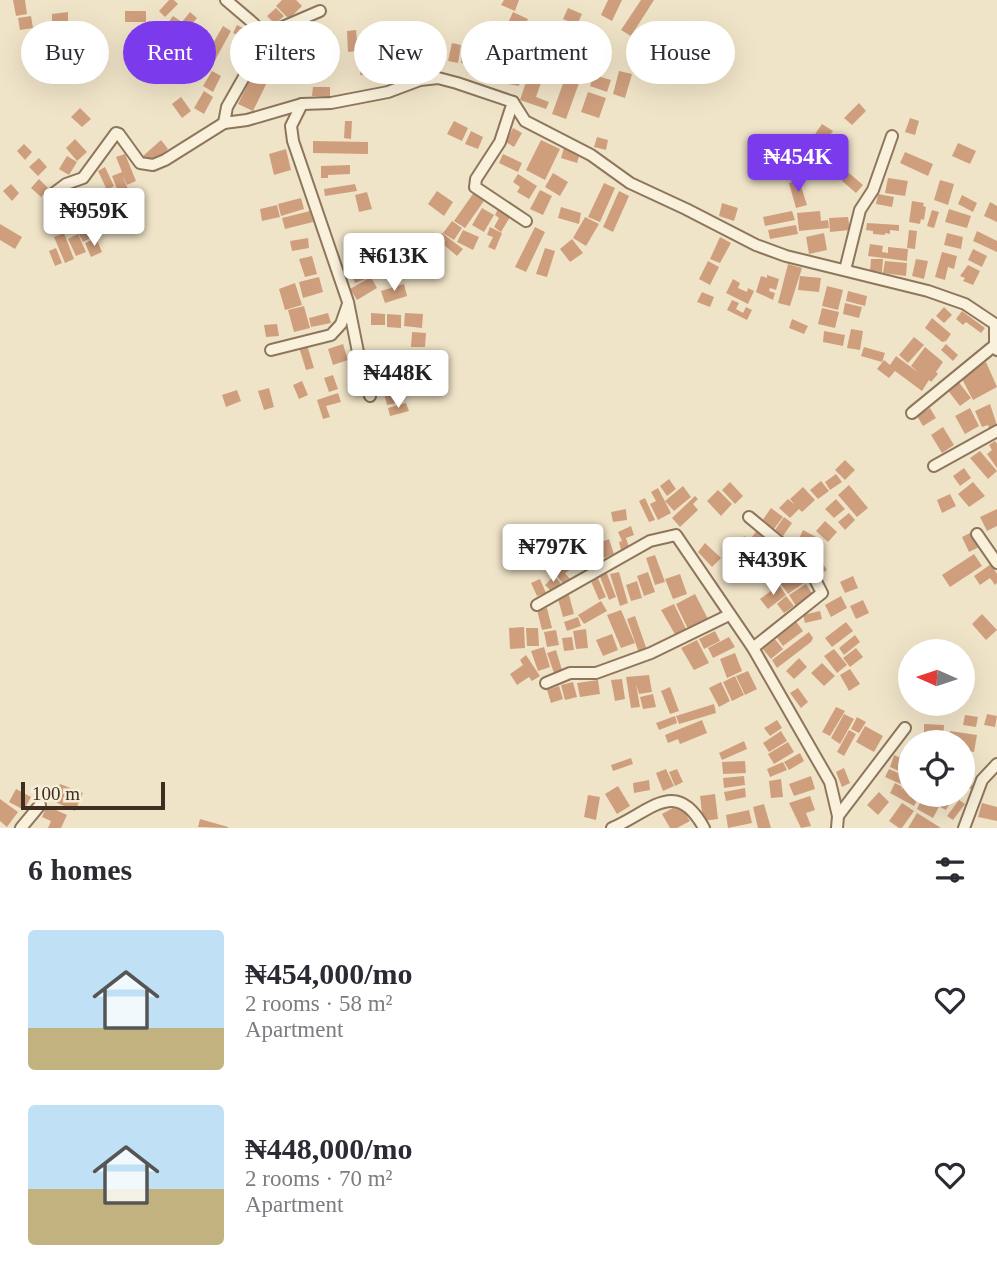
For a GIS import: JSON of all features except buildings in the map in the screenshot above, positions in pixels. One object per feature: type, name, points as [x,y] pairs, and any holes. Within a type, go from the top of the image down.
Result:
[{"type":"street","points":[[226,0],[251,21]]},
{"type":"street","points":[[297,21],[320,11]]},
{"type":"street","points":[[54,193],[66,184],[83,178],[116,133],[140,163],[153,165],[224,122],[247,120],[302,104],[349,100],[388,92],[419,80],[438,78],[513,102],[525,121],[591,155],[630,183],[756,245],[786,256],[928,291],[965,304],[996,323],[996,348],[912,413]]},
{"type":"street","points":[[224,122],[227,107],[240,84]]},
{"type":"street","points":[[513,102],[500,142],[476,179],[475,187],[526,221]]},
{"type":"street","points":[[302,104],[290,126],[293,141],[348,302],[370,396]]},
{"type":"street","points":[[845,270],[860,210],[873,190],[892,136]]},
{"type":"street","points":[[271,350],[331,335],[341,324],[348,302]]},
{"type":"street","points":[[934,466],[997,431]]},
{"type":"street","points":[[750,517],[808,566],[822,593],[753,648]]},
{"type":"street","points":[[977,534],[997,563]]},
{"type":"street","points":[[537,605],[650,541],[676,535],[753,648],[830,782],[838,816],[837,828]]},
{"type":"street","points":[[546,683],[570,673],[596,673],[651,653],[729,615]]},
{"type":"street","points":[[838,816],[905,728]]},
{"type":"street","points":[[964,828],[982,780],[997,764]]},
{"type":"street","points":[[612,828],[668,801],[682,801],[692,809],[704,828]]},
{"type":"street","points":[[21,828],[40,805]]}]
